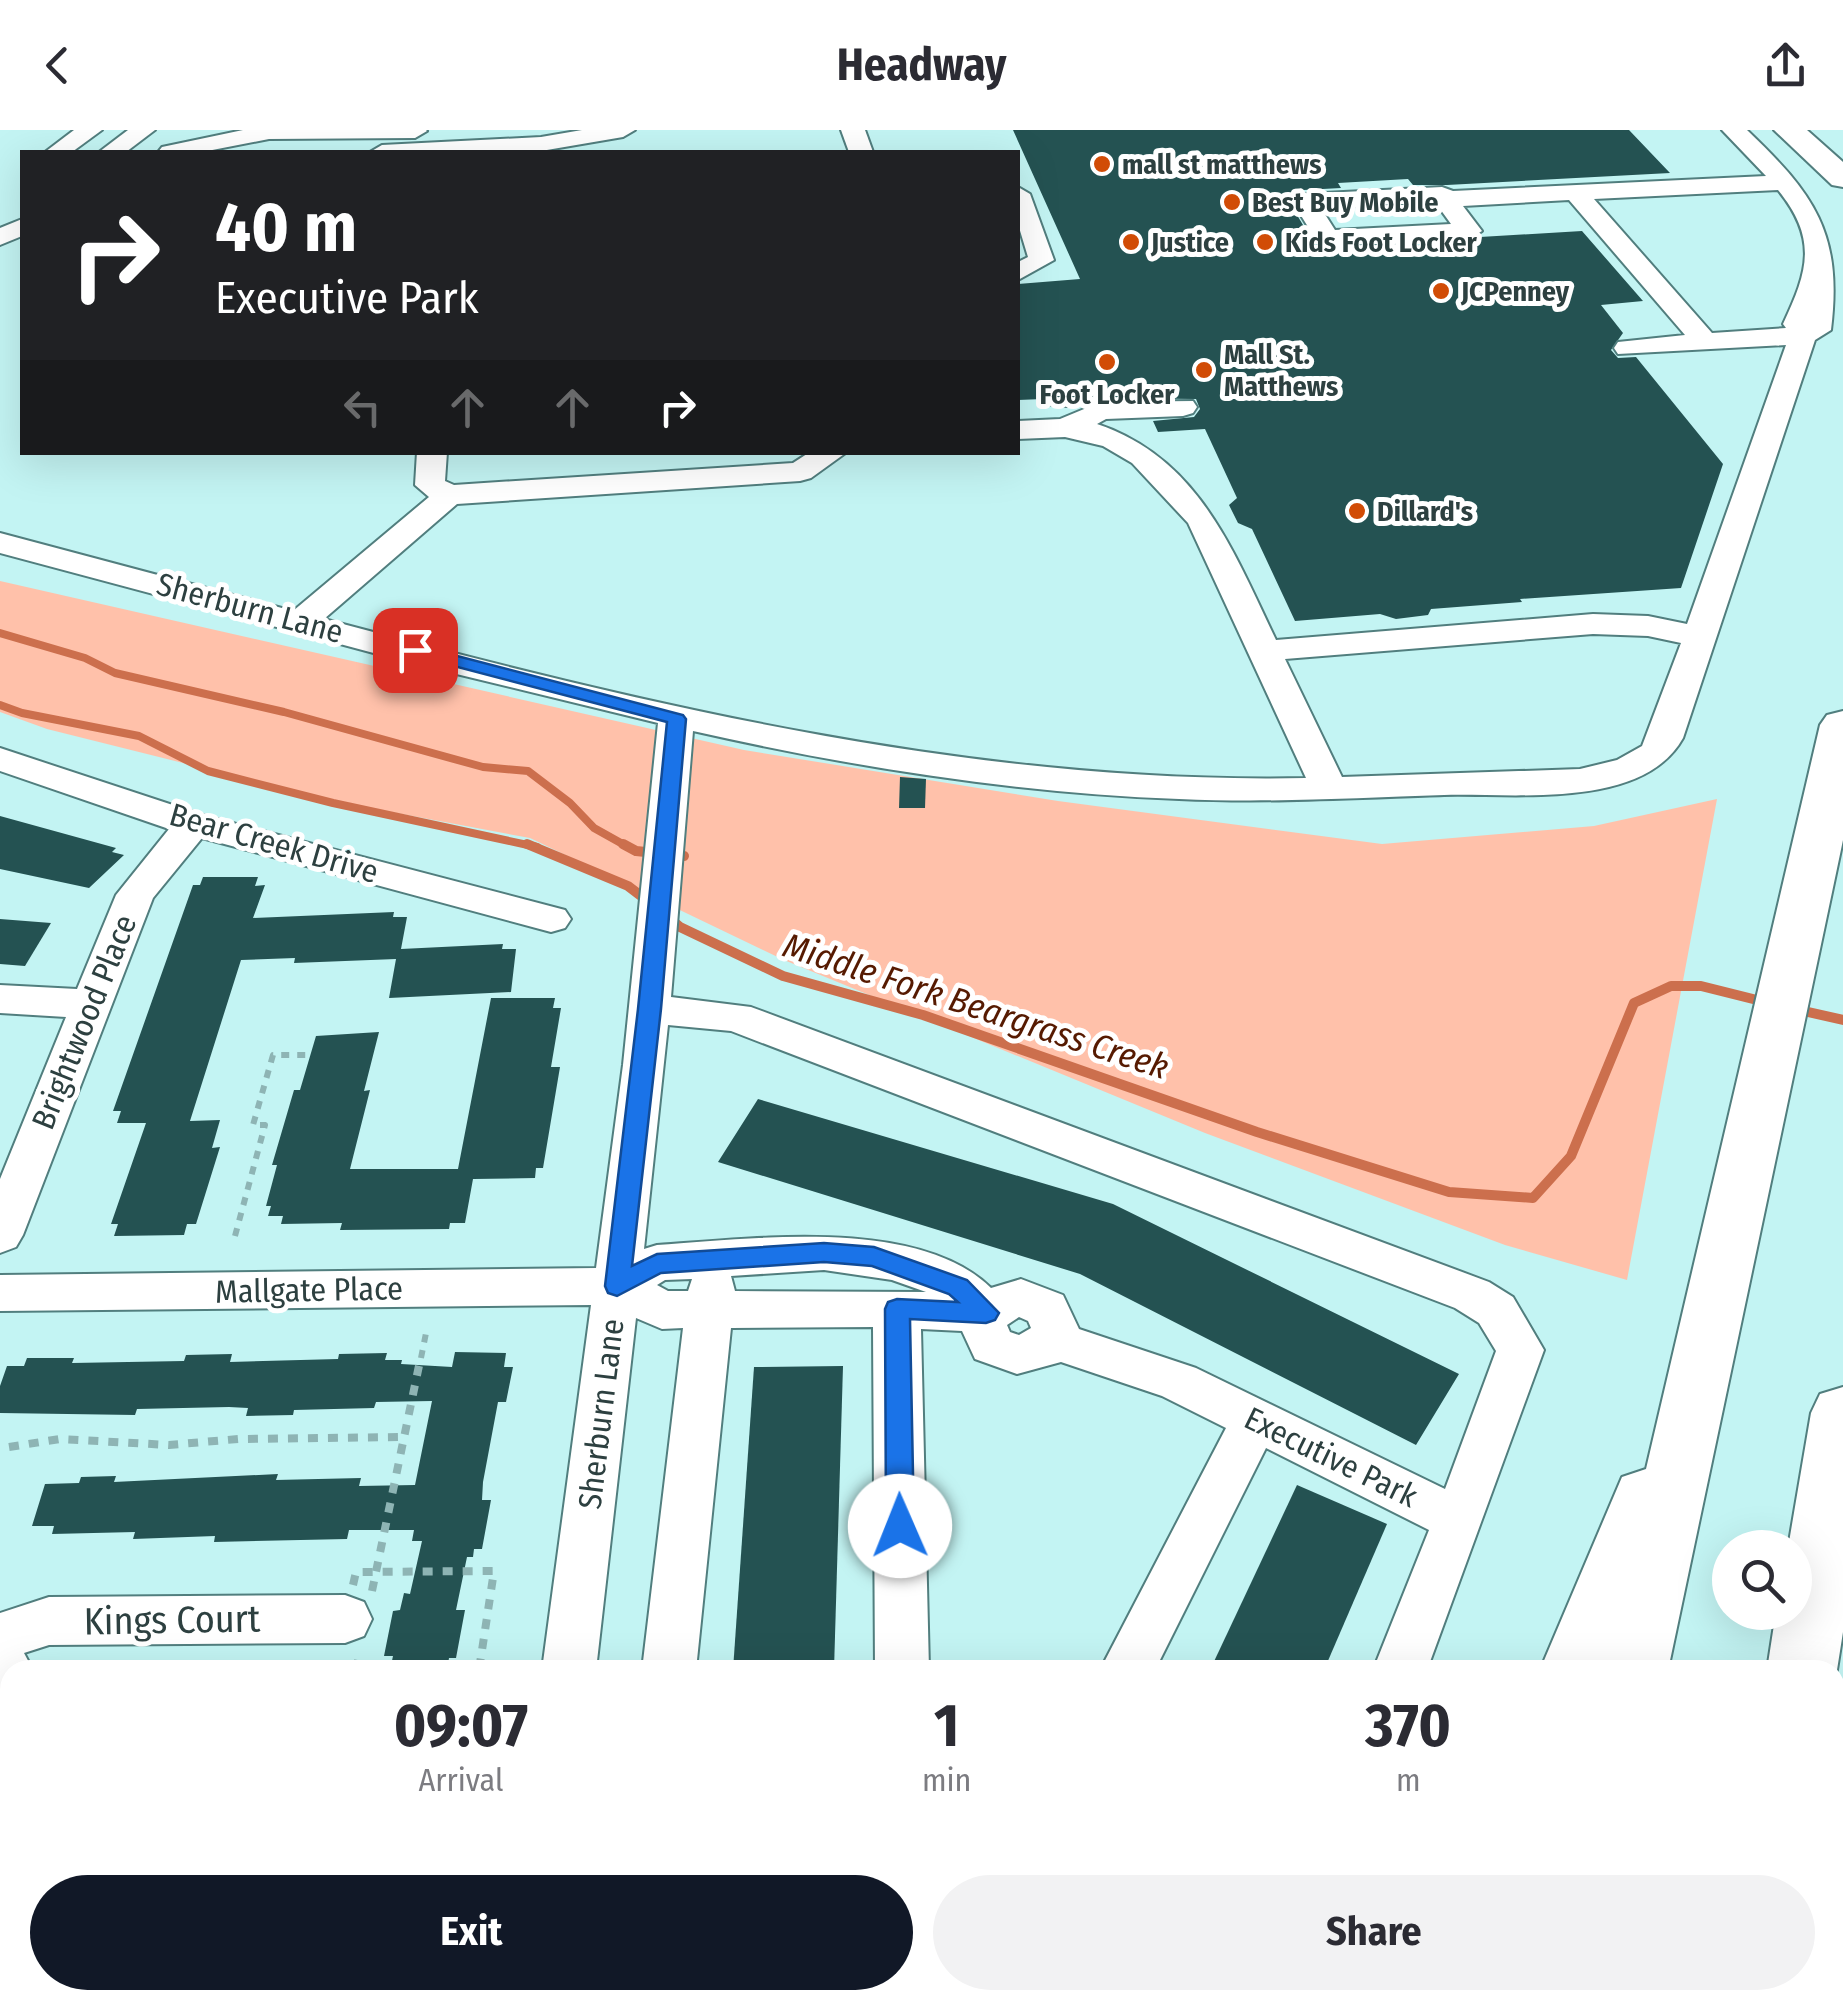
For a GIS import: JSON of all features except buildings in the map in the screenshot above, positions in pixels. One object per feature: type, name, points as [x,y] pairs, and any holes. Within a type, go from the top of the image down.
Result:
[{"type":"highway","points":[[1788,130],[1843,177]]},
{"type":"highway","points":[[1802,130],[1843,177]]},
{"type":"highway","points":[[1635,1660],[1776,1041],[1843,725]]},
{"type":"highway","points":[[1579,1660],[1707,1346]]},
{"type":"highway","points":[[1804,1660],[1843,1413]]},
{"type":"street","points":[[60,150],[90,130]]},
{"type":"street","points":[[114,150],[143,130]]},
{"type":"street","points":[[1628,348],[1804,335],[1817,330],[1826,269],[1812,216],[1786,182],[1734,130]]},
{"type":"street","points":[[180,150],[276,131],[429,138],[469,150]]},
{"type":"street","points":[[482,150],[611,131]]},
{"type":"street","points":[[389,150],[429,138]]},
{"type":"street","points":[[1446,199],[1786,182]]},
{"type":"street","points":[[1575,192],[1705,342]]},
{"type":"street","points":[[1442,194],[1446,199],[1468,230],[1327,238],[1304,201],[1442,194]]},
{"type":"street","points":[[1020,199],[1041,260],[1020,271]]},
{"type":"street","points":[[676,719],[1021,775],[1142,786],[1328,788],[1486,783],[1567,780],[1625,770],[1653,756],[1665,738],[1697,636],[1804,335]]},
{"type":"street","points":[[1065,428],[1101,411],[1183,407]]},
{"type":"street","points":[[1020,430],[1089,431],[1143,458],[1202,520],[1328,788]]},
{"type":"street","points":[[432,455],[430,485],[449,495],[800,472],[827,455]]},
{"type":"street","points":[[1714,490],[1742,508]]},
{"type":"street","points":[[302,621],[449,495]]},
{"type":"street","name":"Sherburn Lane","points":[[0,543],[676,719],[650,1009],[570,1660]]},
{"type":"street","points":[[1264,652],[1585,610],[1697,636]]},
{"type":"street","name":"Bear Creek Drive","points":[[0,759],[193,824],[551,918]]},
{"type":"street","name":"Brightwood Place","points":[[0,1235],[135,895],[193,824]]},
{"type":"street","points":[[0,1000],[92,1004]]},
{"type":"street","points":[[650,1009],[736,1017],[1472,1295],[1496,1310],[1520,1350],[1404,1660]]},
{"type":"street","points":[[617,1286],[657,1263],[824,1252],[874,1256],[958,1287],[986,1313]]},
{"type":"street","points":[[670,1660],[715,1260]]},
{"type":"street","name":"Mallgate Place","points":[[0,1294],[617,1286]]},
{"type":"street","name":"Executive Park","points":[[617,1286],[662,1310],[897,1309],[986,1313],[1007,1299],[1034,1301],[1053,1318],[1052,1340],[1178,1382],[1459,1520]]},
{"type":"street","points":[[897,1309],[902,1660]]},
{"type":"street","points":[[1133,1660],[1256,1420]]},
{"type":"street","name":"Kings Court","points":[[0,1636],[49,1622],[359,1620]]},
{"type":"path","points":[[236,1236],[265,1125],[252,1126],[273,1056],[310,1055]]},
{"type":"path","points":[[359,1620],[376,1572],[426,1333]]},
{"type":"path","points":[[9,1447],[60,1439],[170,1444],[238,1439],[403,1438]]},
{"type":"path","points":[[357,1660],[356,1572],[494,1571],[481,1660]]},
{"type":"shaded area","points":[[0,581],[744,750],[1058,801],[1382,844],[1594,826],[1717,799],[1627,1280],[1505,1245],[1205,1133],[784,960],[530,838],[343,803],[47,729],[0,712]]},
{"type":"waterway","points":[[0,633],[85,658],[115,673],[284,712],[483,767],[528,771],[570,803],[594,828],[628,847]]},
{"type":"waterway","name":"Middle Fork Beargrass Creek","points":[[0,705],[22,713],[139,736],[208,771],[333,803],[531,846]]},
{"type":"waterway","name":"Middle Fork Beargrass Creek","points":[[527,844],[531,846]]},
{"type":"waterway","points":[[623,844],[636,851],[684,856]]},
{"type":"waterway","name":"Middle Fork Beargrass Creek","points":[[531,846],[537,847]]},
{"type":"waterway","name":"Middle Fork Beargrass Creek","points":[[531,846],[628,886],[649,902]]},
{"type":"waterway","name":"Middle Fork Beargrass Creek","points":[[667,916],[680,927],[783,976],[923,1015],[1257,1132],[1449,1192],[1533,1198],[1571,1156],[1634,1003],[1671,986],[1701,986],[1769,1003]]},
{"type":"waterway","name":"Middle Fork Beargrass Creek","points":[[1795,1009],[1843,1020]]},
{"type":"place","name":"mall st matthews","points":[[1102,164]]},
{"type":"place","name":"Best Buy Mobile","points":[[1232,202]]},
{"type":"place","name":"Justice","points":[[1131,242]]},
{"type":"place","name":"Kids Foot Locker","points":[[1265,242]]},
{"type":"place","name":"JCPenney","points":[[1441,291]]},
{"type":"place","name":"Foot Locker","points":[[1107,362]]},
{"type":"place","name":"Mall St. Matthews","points":[[1204,370]]},
{"type":"place","name":"Dillard's","points":[[1357,511]]},
{"type":"route","points":[[415,650],[676,719],[650,1009],[617,1286],[657,1263],[824,1252],[874,1256],[958,1287],[986,1313],[897,1309],[900,1526]]}]
